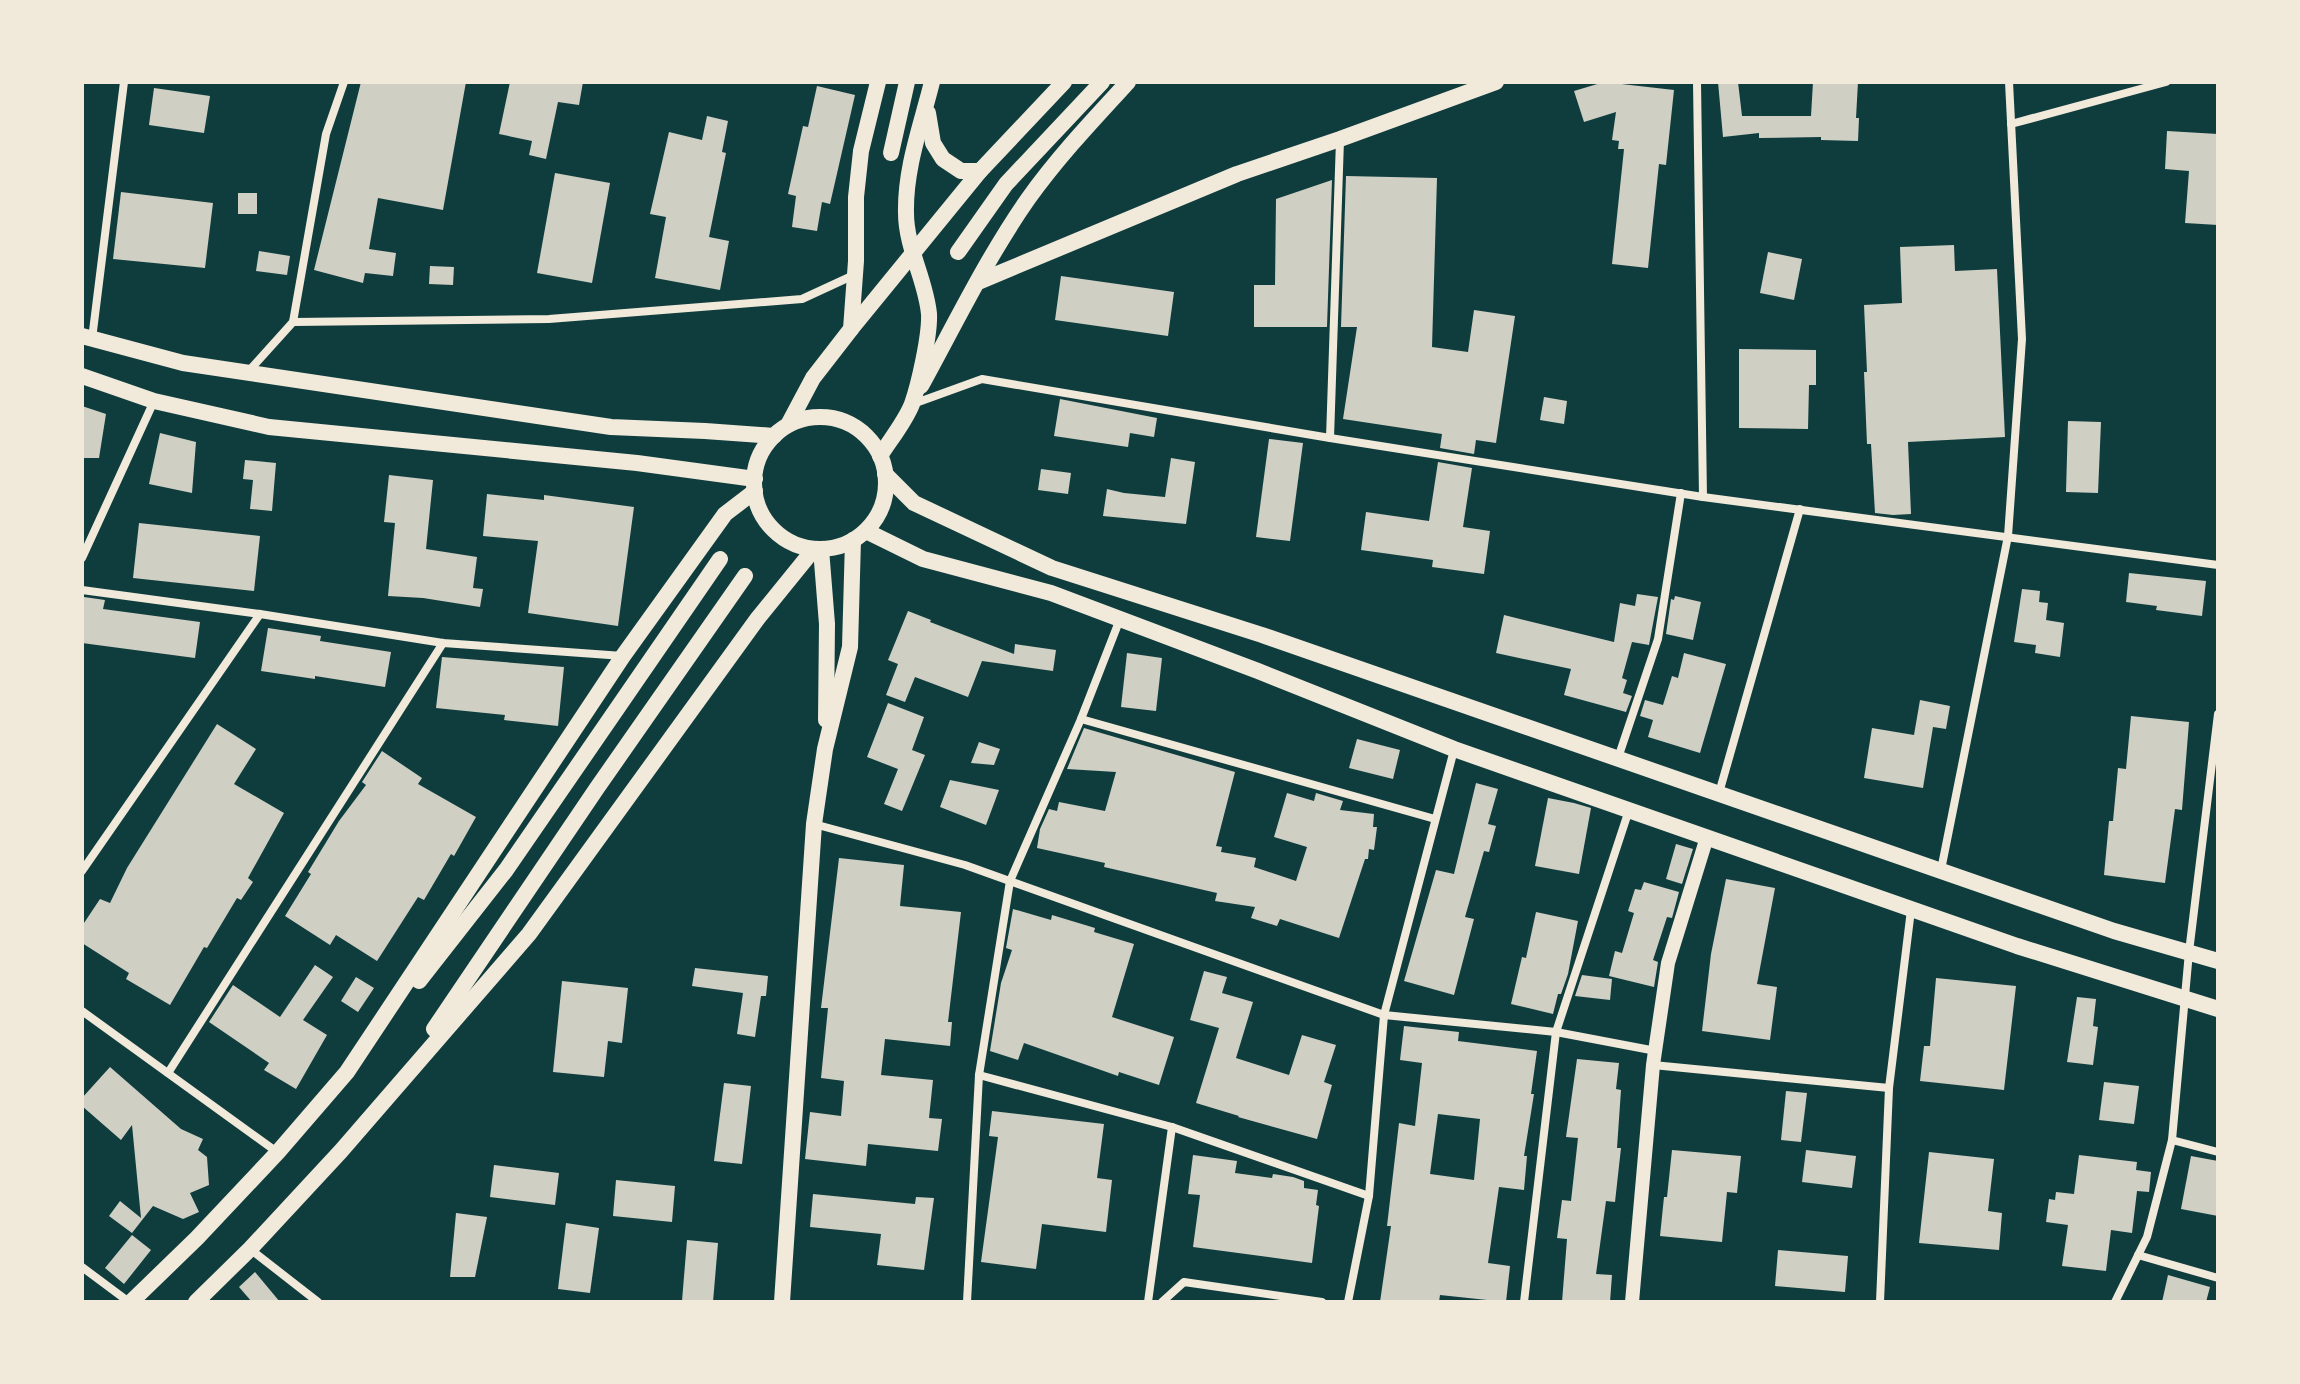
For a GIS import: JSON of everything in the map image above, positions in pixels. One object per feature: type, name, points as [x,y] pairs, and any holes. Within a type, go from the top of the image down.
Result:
[{"type":"main road","points":[[851,329],[856,197],[861,151],[878,82]]},
{"type":"main road","points":[[891,153],[907,82]]},
{"type":"main road","points":[[911,405],[929,315],[906,217],[906,179],[932,82]]},
{"type":"main road","points":[[788,425],[813,378],[851,329],[980,171],[1064,82]]},
{"type":"main road","points":[[958,252],[1006,184],[1102,82]]},
{"type":"main road","points":[[880,456],[1027,200],[1075,140],[1128,82]]},
{"type":"main road","points":[[978,282],[1237,174],[1496,82]]},
{"type":"main road","points":[[927,101],[933,143],[943,159],[961,171],[980,171]]},
{"type":"main road","points":[[87,338],[183,363],[611,427],[774,436]]},
{"type":"main road","points":[[82,376],[154,401],[269,427],[637,463],[755,485]]},
{"type":"main road","points":[[824,417],[841,420],[871,441],[880,456],[886,490],[876,518],[860,535],[839,546],[817,549],[796,545],[780,536],[767,522],[758,506],[756,469],[762,451],[788,425],[824,417]]},
{"type":"main road","points":[[885,474],[914,503],[1052,568],[1262,635],[2114,931],[2218,961]]},
{"type":"main road","points":[[347,1072],[623,656],[725,514],[755,485]]},
{"type":"main road","points":[[860,535],[923,559],[1051,593],[1454,749],[1911,910],[2218,1009]]},
{"type":"main road","points":[[782,1302],[814,824],[825,749],[850,647],[860,535]]},
{"type":"main road","points":[[817,549],[827,624],[825,749]]},
{"type":"main road","points":[[196,1302],[341,1151],[529,934],[758,618],[817,549]]},
{"type":"main road","points":[[130,1302],[197,1238],[278,1152],[347,1072],[506,870],[720,559]]},
{"type":"main road","points":[[341,1151],[437,1025],[745,576]]},
{"type":"street","points":[[87,338],[124,82]]},
{"type":"street","points":[[247,373],[293,322],[326,134],[344,82]]},
{"type":"street","points":[[1697,82],[1703,497]]},
{"type":"street","points":[[1941,870],[2008,536],[2022,339],[2009,82]]},
{"type":"street","points":[[2011,124],[2166,82]]},
{"type":"street","points":[[1330,438],[1340,139]]},
{"type":"street","points":[[293,322],[549,319],[802,299],[855,274]]},
{"type":"street","points":[[911,405],[982,379],[1703,497],[2218,565]]},
{"type":"street","points":[[82,558],[154,401]]},
{"type":"street","points":[[1618,758],[1658,639],[1681,493]]},
{"type":"street","points":[[1719,794],[1800,509]]},
{"type":"street","points":[[82,590],[443,643],[623,656]]},
{"type":"street","points":[[82,871],[260,614]]},
{"type":"street","points":[[967,1302],[979,1075],[1010,881],[1081,719],[1120,619]]},
{"type":"street","points":[[168,1073],[443,643]]},
{"type":"street","points":[[2115,1302],[2147,1237],[2172,1140],[2189,952],[2218,714]]},
{"type":"street","points":[[1081,719],[1435,819]]},
{"type":"street","points":[[1348,1302],[1369,1196],[1384,1015],[1454,749]]},
{"type":"street","points":[[1524,1302],[1556,1032],[1629,810]]},
{"type":"street","points":[[814,824],[965,865],[1384,1015],[1556,1032],[1654,1058],[1889,1088]]},
{"type":"street","points":[[1632,1302],[1654,1058],[1668,963],[1707,837]]},
{"type":"street","points":[[1880,1302],[1889,1088],[1911,910]]},
{"type":"street","points":[[82,1011],[278,1152]]},
{"type":"street","points":[[979,1075],[1172,1127],[1369,1196]]},
{"type":"street","points":[[1148,1302],[1172,1127]]},
{"type":"street","points":[[2172,1140],[2218,1152]]},
{"type":"street","points":[[250,1249],[318,1302]]},
{"type":"street","points":[[2138,1255],[2218,1278]]},
{"type":"street","points":[[82,1267],[130,1302]]},
{"type":"street","points":[[1162,1302],[1184,1282],[1322,1302]]},
{"type":"building","points":[[361,82],[466,82],[443,210],[378,198],[369,249],[396,253],[393,276],[365,273],[363,283],[314,270]]},
{"type":"building","points":[[510,82],[583,82],[579,105],[558,102],[546,159],[529,155],[532,141],[499,134]]},
{"type":"building","points":[[1604,82],[1674,90],[1666,165],[1659,164],[1648,268],[1612,264],[1624,149],[1618,149],[1619,141],[1612,140],[1616,112],[1584,122],[1574,91]]},
{"type":"building","points":[[1718,82],[1738,82],[1742,116],[1811,116],[1813,82],[1858,82],[1858,141],[1821,140],[1821,137],[1759,138],[1759,133],[1723,137]]},
{"type":"building","points":[[817,86],[855,95],[830,204],[822,202],[817,231],[792,227],[796,196],[788,194],[803,126],[808,127]]},
{"type":"building","points":[[154,88],[210,96],[204,133],[149,125]]},
{"type":"building","points":[[707,116],[728,121],[722,152],[726,153],[709,237],[729,241],[720,290],[655,278],[666,217],[650,214],[669,132],[702,140]]},
{"type":"building","points":[[2167,131],[2218,134],[2218,225],[2185,223],[2189,171],[2165,169]]},
{"type":"building","points":[[555,173],[610,183],[592,283],[537,273]]},
{"type":"building","points":[[1346,176],[1437,178],[1432,347],[1468,352],[1474,310],[1515,316],[1496,443],[1476,440],[1474,454],[1440,448],[1442,434],[1343,419],[1357,327],[1341,327]]},
{"type":"building","points":[[1332,180],[1327,327],[1254,327],[1254,285],[1275,285],[1276,199]]},
{"type":"building","points":[[121,192],[213,203],[205,268],[113,259]]},
{"type":"building","points":[[238,193],[257,193],[257,214],[238,214]]},
{"type":"building","points":[[1954,245],[1955,271],[1997,269],[2005,437],[1908,442],[1911,514],[1875,513],[1871,444],[1867,444],[1864,305],[1902,303],[1900,247]]},
{"type":"building","points":[[259,251],[290,256],[287,275],[256,271]]},
{"type":"building","points":[[1768,252],[1802,259],[1794,300],[1760,293]]},
{"type":"building","points":[[430,266],[454,267],[453,285],[429,284]]},
{"type":"building","points":[[1061,276],[1174,292],[1168,336],[1055,320]]},
{"type":"building","points":[[1739,349],[1816,350],[1816,385],[1809,385],[1808,429],[1739,428]]},
{"type":"building","points":[[1544,397],[1567,401],[1564,424],[1540,420]]},
{"type":"building","points":[[1060,399],[1157,418],[1154,437],[1130,433],[1128,447],[1054,436]]},
{"type":"building","points":[[82,406],[106,414],[99,458],[82,458]]},
{"type":"building","points":[[2068,421],[2101,422],[2098,493],[2066,492]]},
{"type":"building","points":[[160,433],[196,442],[192,493],[149,484]]},
{"type":"building","points":[[1269,439],[1303,443],[1290,541],[1256,537]]},
{"type":"building","points":[[1171,458],[1195,462],[1186,524],[1103,516],[1107,489],[1165,497]]},
{"type":"building","points":[[245,460],[276,463],[272,511],[250,509],[253,480],[243,479]]},
{"type":"building","points":[[1438,462],[1472,468],[1463,527],[1490,531],[1484,574],[1432,567],[1433,560],[1361,550],[1366,512],[1429,521]]},
{"type":"building","points":[[1041,469],[1071,473],[1068,494],[1038,490]]},
{"type":"building","points":[[389,475],[433,480],[426,549],[477,557],[473,588],[483,589],[480,607],[388,596],[395,523],[384,522]]},
{"type":"building","points":[[487,494],[544,500],[544,495],[634,507],[618,626],[528,613],[538,541],[483,536]]},
{"type":"building","points":[[139,523],[260,536],[254,591],[133,578]]},
{"type":"building","points":[[2129,573],[2206,581],[2202,616],[2156,610],[2157,606],[2126,602]]},
{"type":"building","points":[[2022,589],[2040,591],[2039,602],[2048,603],[2046,620],[2064,623],[2060,657],[2035,653],[2036,645],[2014,642]]},
{"type":"building","points":[[1637,594],[1658,597],[1649,645],[1632,642],[1622,678],[1627,680],[1623,693],[1632,696],[1626,712],[1564,695],[1571,669],[1496,653],[1504,615],[1614,642],[1620,603],[1635,606]]},
{"type":"building","points":[[1675,596],[1701,602],[1693,640],[1666,634],[1671,599],[1674,600]]},
{"type":"building","points":[[84,597],[105,600],[103,609],[200,622],[195,658],[82,643]]},
{"type":"building","points":[[908,611],[1014,654],[1015,644],[1056,650],[1053,671],[982,661],[968,697],[915,677],[905,702],[886,695],[898,664],[888,660]]},
{"type":"building","points":[[268,628],[321,636],[320,641],[391,652],[385,687],[261,671]]},
{"type":"building","points":[[1127,653],[1162,658],[1156,711],[1121,707]]},
{"type":"building","points":[[1684,653],[1726,664],[1700,753],[1648,737],[1653,720],[1640,716],[1645,700],[1663,705],[1672,676],[1678,678]]},
{"type":"building","points":[[442,657],[564,667],[558,726],[504,720],[505,715],[436,708]]},
{"type":"building","points":[[1920,700],[1950,706],[1946,729],[1933,727],[1923,788],[1864,778],[1872,728],[1914,735]]},
{"type":"building","points":[[888,703],[924,717],[912,750],[925,755],[902,811],[884,804],[898,769],[867,757]]},
{"type":"building","points":[[2131,716],[2189,722],[2182,810],[2175,809],[2165,883],[2104,875],[2118,768],[2126,769]]},
{"type":"building","points":[[217,724],[256,749],[234,784],[284,813],[248,878],[253,882],[241,900],[237,898],[170,1005],[126,979],[129,973],[82,943],[82,926],[100,899],[110,903],[127,868]]},
{"type":"building","points":[[1084,728],[1235,772],[1216,846],[1222,847],[1221,852],[1256,858],[1254,867],[1296,881],[1307,847],[1274,837],[1287,793],[1314,801],[1316,793],[1343,801],[1340,810],[1374,814],[1373,827],[1377,827],[1374,850],[1369,849],[1368,859],[1365,859],[1339,938],[1280,919],[1277,926],[1251,918],[1255,907],[1215,901],[1217,893],[1037,848],[1040,829],[1049,809],[1057,811],[1059,802],[1105,811],[1116,772],[1067,769]]},
{"type":"building","points":[[1357,739],[1400,750],[1393,779],[1349,768]]},
{"type":"building","points":[[979,742],[1000,749],[994,765],[971,763]]},
{"type":"building","points":[[382,751],[422,778],[418,784],[476,817],[424,900],[418,897],[377,961],[336,935],[330,945],[285,916],[339,821],[366,785],[362,782]]},
{"type":"building","points":[[950,780],[999,790],[986,825],[940,807]]},
{"type":"building","points":[[1476,783],[1498,789],[1488,824],[1496,826],[1489,852],[1484,851],[1465,917],[1474,919],[1454,995],[1404,981],[1436,870],[1454,874]]},
{"type":"building","points":[[1548,798],[1591,808],[1579,874],[1535,866]]},
{"type":"building","points":[[1676,844],[1693,849],[1682,884],[1666,879]]},
{"type":"building","points":[[839,858],[904,865],[900,906],[961,912],[948,1022],[952,1022],[950,1046],[885,1039],[881,1075],[933,1080],[929,1118],[942,1119],[938,1151],[868,1144],[866,1166],[805,1159],[810,1112],[841,1116],[844,1081],[821,1078],[828,1008],[821,1008]]},
{"type":"building","points":[[1726,879],[1775,888],[1757,984],[1777,987],[1770,1040],[1702,1031],[1711,954]]},
{"type":"building","points":[[1644,882],[1679,892],[1672,918],[1667,917],[1653,960],[1658,962],[1654,987],[1609,976],[1615,951],[1622,953],[1634,913],[1628,911],[1635,889],[1641,890]]},
{"type":"building","points":[[1013,909],[1051,920],[1052,915],[1134,944],[1112,1017],[1174,1037],[1159,1085],[1119,1072],[1118,1076],[1024,1043],[1018,1060],[990,1051],[1001,983],[1012,950],[1006,948]]},
{"type":"building","points":[[1536,912],[1578,921],[1568,974],[1553,1014],[1511,1004],[1522,957],[1526,958]]},
{"type":"building","points":[[315,965],[333,977],[303,1020],[327,1035],[296,1089],[264,1070],[269,1063],[209,1022],[233,985],[280,1017]]},
{"type":"building","points":[[695,968],[768,976],[766,996],[761,996],[755,1037],[737,1034],[743,993],[692,986]]},
{"type":"building","points":[[1204,971],[1227,977],[1222,993],[1253,1002],[1236,1058],[1289,1075],[1302,1035],[1336,1045],[1324,1082],[1332,1085],[1317,1139],[1196,1103],[1219,1028],[1190,1020]]},
{"type":"building","points":[[1582,975],[1612,979],[1610,1000],[1575,996]]},
{"type":"building","points":[[356,977],[374,988],[358,1012],[341,1001]]},
{"type":"building","points":[[1936,978],[2016,986],[2004,1090],[1920,1081],[1924,1046],[1930,1046]]},
{"type":"building","points":[[562,981],[628,988],[622,1043],[608,1041],[604,1077],[553,1072]]},
{"type":"building","points":[[2077,997],[2096,999],[2093,1026],[2098,1027],[2093,1065],[2067,1062]]},
{"type":"building","points":[[1404,1026],[1459,1032],[1458,1041],[1537,1051],[1524,1156],[1527,1156],[1524,1190],[1499,1187],[1488,1263],[1510,1266],[1506,1302],[1440,1295],[1439,1302],[1380,1302],[1391,1226],[1387,1226],[1399,1123],[1415,1126],[1422,1063],[1400,1060]],"holes":[[[1438,1114],[1480,1119],[1474,1180],[1430,1174]]]},
{"type":"building","points":[[1577,1059],[1619,1063],[1616,1089],[1621,1090],[1617,1148],[1621,1148],[1615,1202],[1606,1201],[1596,1274],[1612,1275],[1610,1302],[1562,1302],[1567,1239],[1557,1238],[1562,1200],[1571,1201],[1578,1138],[1566,1137]]},
{"type":"building","points":[[110,1067],[181,1129],[203,1139],[198,1150],[207,1157],[209,1185],[190,1193],[199,1212],[183,1219],[153,1206],[132,1233],[109,1216],[120,1201],[141,1218],[132,1125],[121,1140],[82,1106],[82,1098]]},
{"type":"building","points":[[2104,1082],[2139,1086],[2134,1124],[2099,1120]]},
{"type":"building","points":[[724,1083],[751,1086],[742,1164],[714,1161]]},
{"type":"building","points":[[1786,1091],[1807,1093],[1801,1142],[1781,1140]]},
{"type":"building","points":[[992,1111],[1104,1124],[1097,1178],[1112,1180],[1106,1232],[1042,1224],[1036,1269],[981,1262],[998,1137],[989,1136]]},
{"type":"building","points":[[1672,1150],[1741,1156],[1737,1193],[1727,1192],[1722,1242],[1660,1236]]},
{"type":"building","points":[[1806,1150],[1856,1156],[1852,1188],[1802,1182]]},
{"type":"building","points":[[1929,1152],[1994,1159],[1988,1211],[2002,1213],[1999,1250],[1919,1243]]},
{"type":"building","points":[[1193,1155],[1237,1161],[1235,1173],[1272,1178],[1273,1174],[1293,1177],[1304,1181],[1304,1188],[1318,1190],[1312,1263],[1193,1247],[1200,1195],[1188,1194]]},
{"type":"building","points":[[2079,1155],[2137,1162],[2136,1170],[2151,1172],[2149,1192],[2137,1191],[2132,1233],[2111,1230],[2106,1271],[2062,1266],[2068,1225],[2046,1222],[2049,1199],[2055,1200],[2056,1192],[2074,1194]]},
{"type":"building","points":[[2191,1156],[2218,1161],[2218,1216],[2181,1209]]},
{"type":"building","points":[[494,1165],[559,1173],[555,1205],[490,1197]]},
{"type":"building","points":[[616,1180],[675,1186],[672,1222],[613,1216]]},
{"type":"building","points":[[813,1194],[915,1204],[916,1197],[934,1198],[924,1270],[877,1265],[881,1234],[810,1227]]},
{"type":"building","points":[[456,1213],[487,1217],[475,1277],[450,1277]]},
{"type":"building","points":[[566,1223],[599,1228],[590,1293],[558,1289]]},
{"type":"building","points":[[132,1235],[151,1250],[124,1284],[105,1268]]},
{"type":"building","points":[[687,1240],[718,1243],[713,1302],[682,1301]]},
{"type":"building","points":[[1778,1250],[1848,1256],[1845,1292],[1775,1286]]},
{"type":"building","points":[[255,1272],[280,1302],[252,1302],[239,1287]]},
{"type":"building","points":[[2168,1275],[2210,1287],[2206,1302],[2162,1302]]}]
